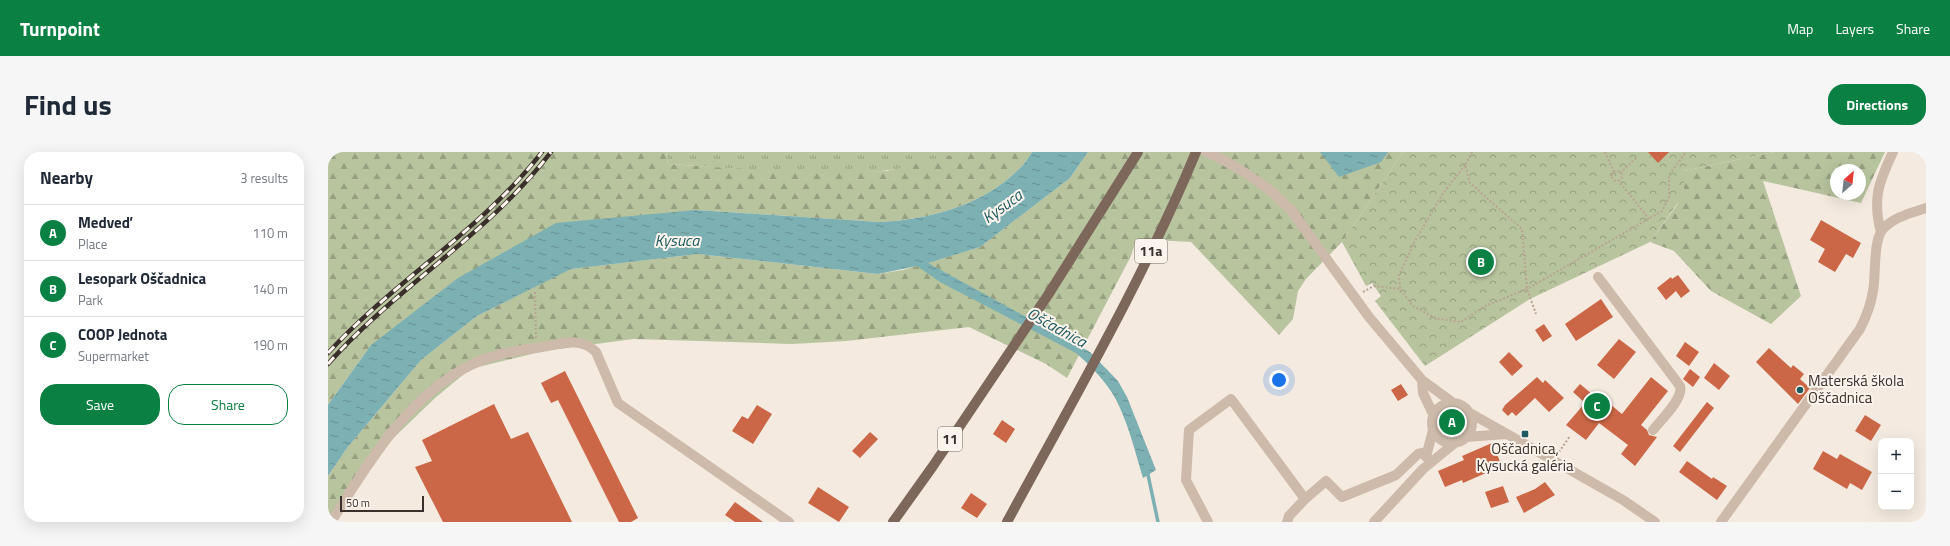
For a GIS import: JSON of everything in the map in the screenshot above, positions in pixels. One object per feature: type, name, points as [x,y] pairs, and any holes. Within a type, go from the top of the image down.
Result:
[{"type":"main road","name":"11","points":[[893,522],[933,466],[1048,295],[1138,152]]},
{"type":"main road","name":"11a","points":[[1007,522],[1102,347],[1178,197],[1196,152]]},
{"type":"street","points":[[1206,152],[1244,172],[1271,191],[1291,210],[1368,317],[1422,380],[1452,402],[1462,405],[1470,413],[1623,500],[1655,522]]},
{"type":"street","points":[[1721,522],[1860,330],[1870,305],[1873,291],[1878,243],[1881,232],[1876,215],[1878,189],[1881,177],[1893,152]]},
{"type":"street","points":[[1881,232],[1894,220],[1926,208]]},
{"type":"street","points":[[1598,277],[1680,386],[1681,390],[1679,398],[1653,430]]},
{"type":"street","points":[[330,522],[383,445],[415,406],[432,391],[472,364],[519,350],[580,342],[591,347],[600,358],[618,403],[789,522]]},
{"type":"street","points":[[1422,380],[1423,392],[1433,414],[1433,430],[1423,469]]},
{"type":"street","points":[[1208,522],[1186,480],[1189,430],[1231,399],[1305,499]]},
{"type":"street","points":[[1433,414],[1441,406],[1452,402]]},
{"type":"street","points":[[1466,437],[1472,426],[1470,413]]},
{"type":"street","points":[[1433,430],[1440,439],[1450,443],[1456,442]]},
{"type":"street","points":[[1374,522],[1423,469],[1456,442],[1466,437],[1506,434]]},
{"type":"street","points":[[1287,522],[1289,516],[1305,499],[1326,481],[1342,497],[1396,475],[1418,454],[1427,452]]},
{"type":"path","points":[[1472,152],[1465,165],[1442,195],[1416,239],[1399,275],[1400,289],[1413,306],[1435,318],[1461,322],[1483,307],[1527,289],[1662,212],[1667,205],[1669,197],[1669,175],[1686,152]]},
{"type":"path","points":[[1605,152],[1614,172],[1612,174],[1612,178],[1618,180],[1649,219]]},
{"type":"path","points":[[1618,180],[1621,177],[1620,173],[1637,158]]},
{"type":"path","points":[[1465,165],[1470,183],[1522,229],[1527,289],[1536,314]]},
{"type":"path","points":[[1614,172],[1620,173]]},
{"type":"path","points":[[1367,290],[1374,286],[1400,289]]},
{"type":"path","points":[[535,292],[537,347]]},
{"type":"path","points":[[1559,452],[1570,436]]},
{"type":"green space","points":[[328,152],[666,152],[668,164],[808,173],[887,171],[963,152],[1032,152],[1021,167],[1005,182],[989,192],[954,208],[917,218],[879,222],[696,210],[371,345],[328,405]]},
{"type":"green space","points":[[666,152],[963,152],[928,163],[892,170],[855,173],[817,173],[779,172],[668,164]]},
{"type":"green space","points":[[1088,152],[1403,152],[1342,242],[1306,279],[1298,291],[1293,319],[1279,335],[1191,242],[1136,239],[1131,256],[1067,378],[1046,364],[969,327],[846,341],[792,344],[633,339],[544,351],[470,369],[435,398],[380,451],[328,522],[328,476],[347,448],[421,360],[477,316],[570,269],[698,254],[878,274],[903,270],[980,247],[1070,178]]},
{"type":"green space","points":[[1403,152],[1774,152],[1684,171],[1684,188],[1682,197],[1650,242],[1530,299],[1425,366],[1375,301],[1381,296],[1372,283],[1366,286],[1342,242]]},
{"type":"green space","points":[[1774,152],[1885,152],[1866,192],[1866,164],[1830,164],[1830,196],[1763,181],[1801,296],[1771,324],[1711,291],[1674,251],[1650,242],[1677,205],[1684,188],[1684,171]]},
{"type":"green space","points":[[1848,200],[1862,200],[1861,203]]},
{"type":"water","name":"Kysuca","points":[[1032,152],[1088,152],[1070,178],[980,247],[928,263],[1090,352],[1118,381],[1127,397],[1156,470],[1143,478],[1124,416],[1112,392],[1095,371],[1076,353],[940,282],[917,266],[878,274],[698,254],[571,269],[477,316],[421,360],[347,448],[328,476],[328,405],[371,345],[458,278],[556,223],[696,210],[879,222],[898,221],[936,214],[972,201],[1005,182],[1021,167]]},
{"type":"water","points":[[1320,152],[1388,152],[1381,162],[1339,177]]},
{"type":"building","points":[[1648,152],[1669,152],[1658,163]]},
{"type":"building","points":[[1821,220],[1861,243],[1853,258],[1846,254],[1835,272],[1818,262],[1825,249],[1810,240]]},
{"type":"building","points":[[1678,275],[1690,291],[1681,298],[1676,291],[1666,300],[1657,288],[1671,277],[1672,279]]},
{"type":"building","points":[[1601,299],[1613,317],[1576,341],[1565,324]]},
{"type":"building","points":[[1544,324],[1552,336],[1543,342],[1535,330]]},
{"type":"building","points":[[1619,339],[1636,352],[1614,379],[1597,365]]},
{"type":"building","points":[[1685,342],[1699,352],[1689,366],[1676,356]]},
{"type":"building","points":[[1769,348],[1791,368],[1793,365],[1804,374],[1800,379],[1810,388],[1798,404],[1756,362]]},
{"type":"building","points":[[1509,352],[1523,366],[1512,376],[1499,362]]},
{"type":"building","points":[[1714,363],[1730,376],[1719,390],[1704,378]]},
{"type":"building","points":[[1690,369],[1700,377],[1693,387],[1683,379]]},
{"type":"building","points":[[565,371],[638,518],[631,522],[619,522],[558,400],[551,403],[541,383]]},
{"type":"building","points":[[1537,377],[1543,383],[1545,380],[1564,398],[1549,412],[1535,398],[1516,416],[1512,412],[1508,416],[1502,410],[1505,405]]},
{"type":"building","points":[[1651,377],[1668,391],[1641,425],[1647,430],[1649,435],[1657,437],[1635,466],[1621,454],[1628,445],[1599,423],[1586,440],[1566,425],[1585,403],[1573,392],[1580,384],[1592,394],[1594,391],[1622,414]]},
{"type":"building","points":[[1401,384],[1408,395],[1398,401],[1391,390]]},
{"type":"building","points":[[1707,402],[1714,408],[1680,452],[1673,446]]},
{"type":"building","points":[[494,404],[511,439],[528,432],[572,522],[443,522],[415,467],[432,461],[422,440]]},
{"type":"building","points":[[757,405],[772,414],[753,444],[732,431],[742,416],[748,419]]},
{"type":"building","points":[[1865,415],[1881,425],[1871,441],[1855,431]]},
{"type":"building","points":[[1002,420],[1015,429],[1006,443],[993,434]]},
{"type":"building","points":[[870,432],[878,439],[860,458],[852,451]]},
{"type":"building","points":[[1492,443],[1502,466],[1463,483],[1462,480],[1445,487],[1438,471],[1464,460],[1462,456]]},
{"type":"building","points":[[1823,451],[1837,459],[1840,454],[1872,472],[1862,490],[1850,483],[1847,489],[1813,469]]},
{"type":"building","points":[[1687,461],[1712,479],[1713,477],[1727,486],[1717,500],[1679,472]]},
{"type":"building","points":[[1545,482],[1555,495],[1524,513],[1516,497],[1535,489]]},
{"type":"building","points":[[1503,486],[1509,502],[1491,508],[1485,492]]},
{"type":"building","points":[[818,487],[849,507],[839,522],[808,503]]},
{"type":"building","points":[[971,493],[987,504],[977,518],[961,508]]},
{"type":"building","points":[[735,502],[763,522],[735,522],[725,515]]},
{"type":"waterway","name":"Oščadnica","points":[[1147,470],[1158,522]]},
{"type":"railway","points":[[328,353],[381,302],[493,206],[542,152]]},
{"type":"railway","points":[[328,364],[383,310],[471,235],[499,209],[526,182],[551,152]]},
{"type":"place","name":"Lesopark Oščadnica","points":[[1481,262]]},
{"type":"place","name":"Materská škola Oščadnica","points":[[1800,390]]},
{"type":"place","name":"COOP Jednota","points":[[1597,406]]},
{"type":"place","name":"Medveď","points":[[1452,422]]},
{"type":"place","name":"Oščadnica, Kysucká galéria","points":[[1525,434]]}]
